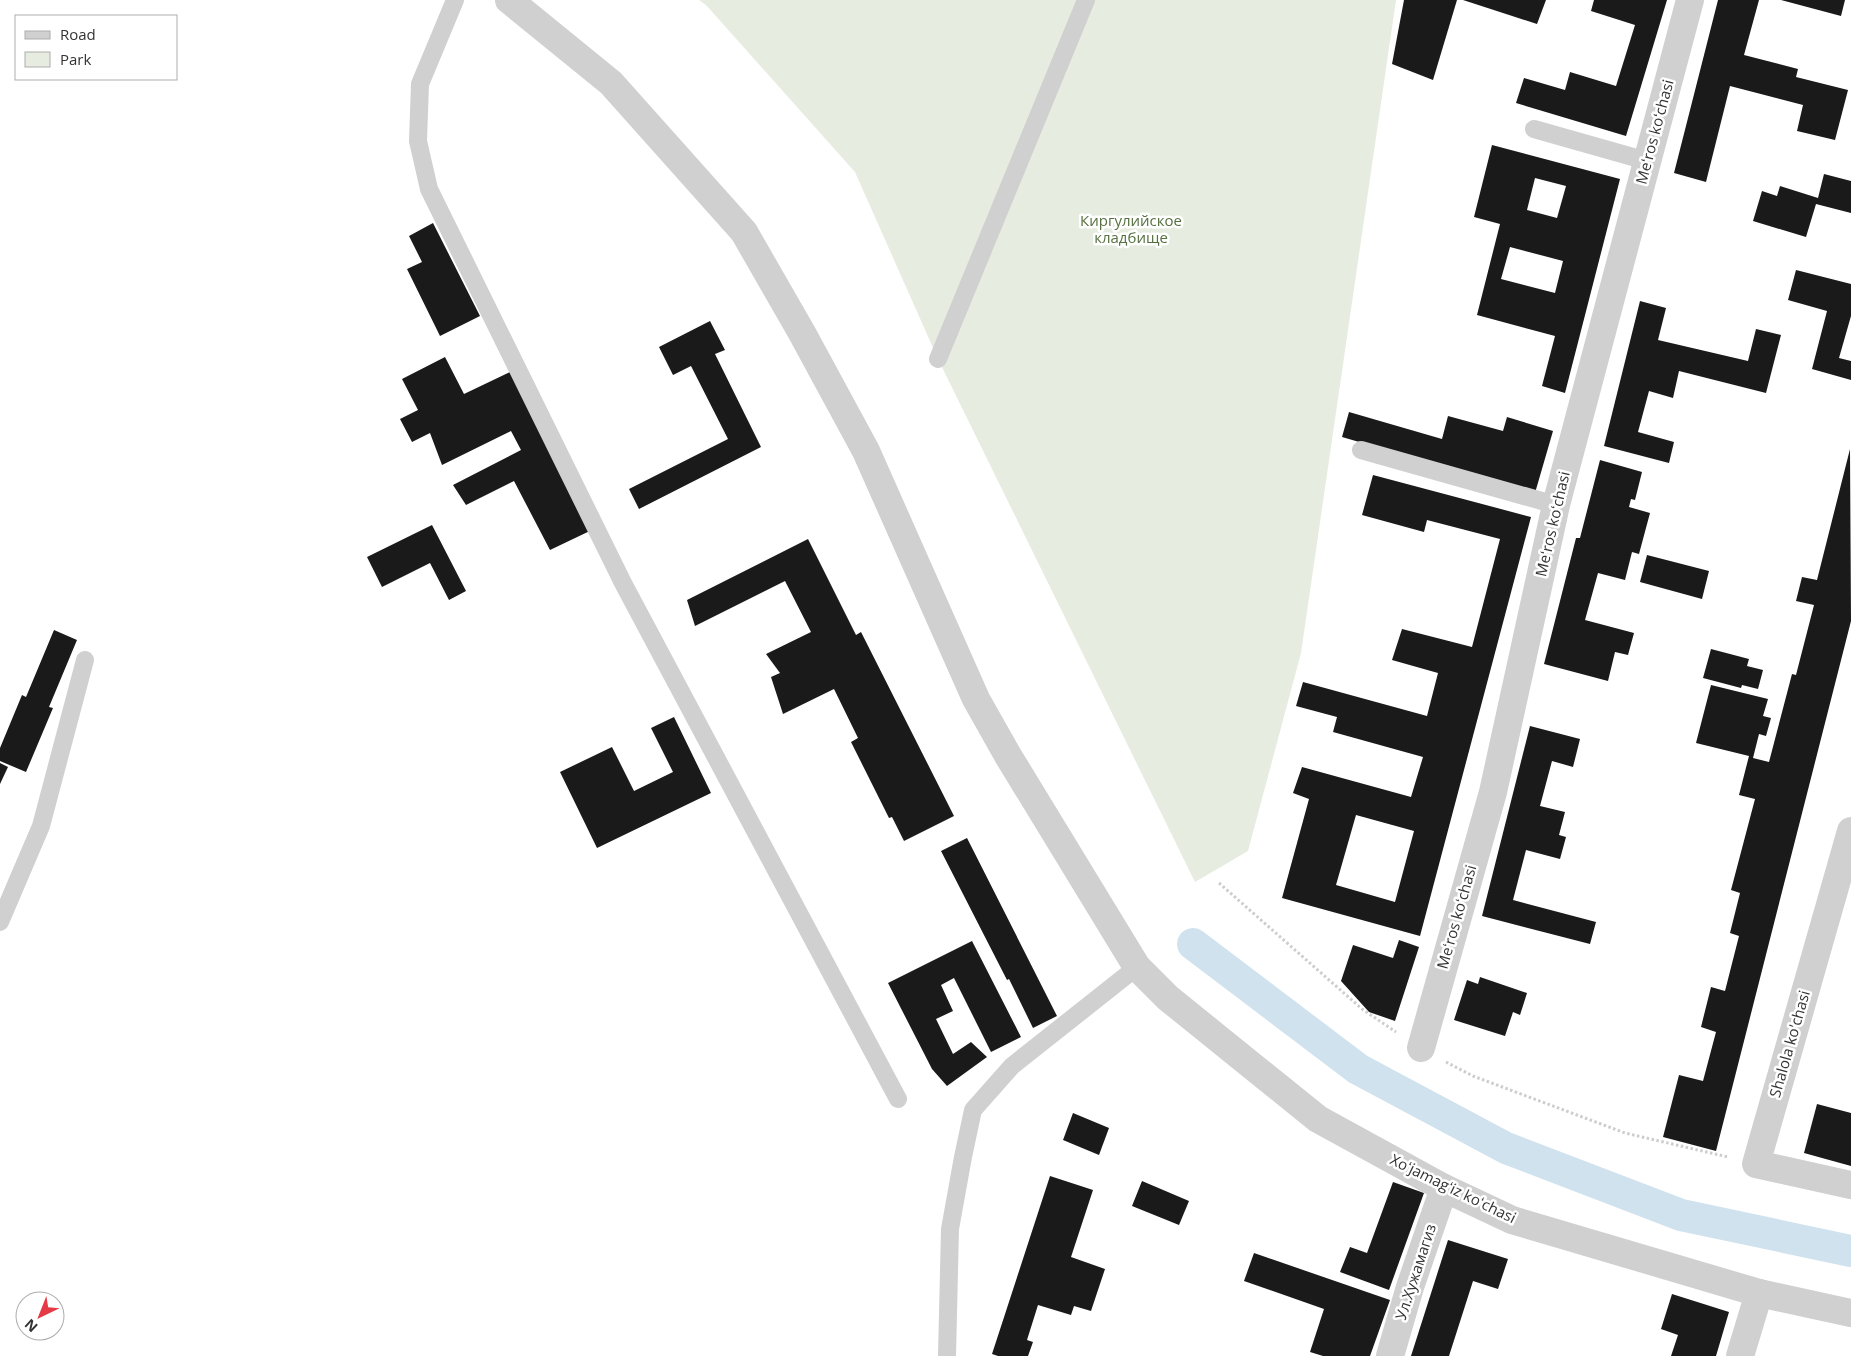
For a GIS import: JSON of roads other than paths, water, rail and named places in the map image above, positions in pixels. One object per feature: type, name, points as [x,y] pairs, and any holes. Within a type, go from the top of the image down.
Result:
[{"type":"street","name":"Xoʻjamagʻiz koʻchasi","points":[[509,0],[612,83],[744,232],[802,333],[866,451],[976,699],[1007,754],[1137,967],[1168,998],[1318,1119],[1444,1188],[1512,1220],[1759,1293],[1851,1313]]},
{"type":"street","name":"Meʻros koʻchasi","points":[[1420,1048],[1493,792],[1556,505],[1690,0]]},
{"type":"street","name":"Shalola ko'chasi","points":[[1851,831],[1756,1164],[1851,1186]]},
{"type":"street","name":"Ул.Хужамагиз","points":[[1390,1356],[1410,1287],[1444,1188]]},
{"type":"street","points":[[1740,1356],[1759,1293]]},
{"type":"lane","points":[[455,0],[420,84],[418,141],[429,189],[623,583],[898,1099]]},
{"type":"lane","points":[[938,360],[1086,0]]},
{"type":"lane","points":[[1534,129],[1648,161]]},
{"type":"lane","points":[[1361,450],[1556,505]]},
{"type":"lane","points":[[0,922],[41,826],[85,660]]},
{"type":"lane","points":[[947,1356],[950,1229],[962,1157],[973,1110],[1012,1066],[1137,967]]},
{"type":"waterway","points":[[1193,944],[1358,1069],[1506,1148],[1681,1215],[1851,1251]]},
{"type":"park label","name":"Киргулийское кладбище","points":[[1131,230]]}]
